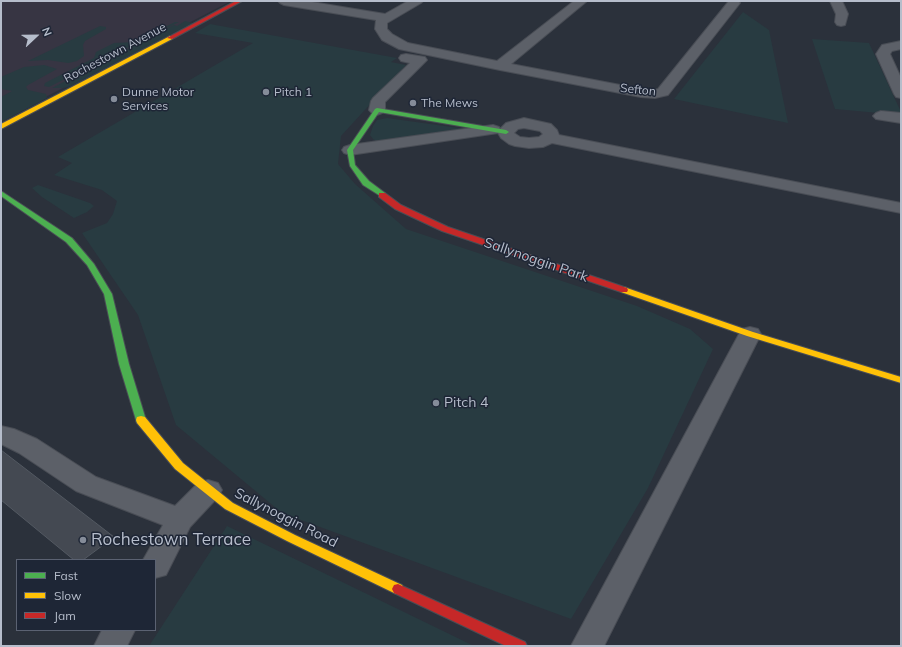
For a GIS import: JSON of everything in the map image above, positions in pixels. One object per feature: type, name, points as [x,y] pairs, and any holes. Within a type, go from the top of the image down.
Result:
[{"type":"street","name":"Rochestown Avenue","points":[[1,127],[240,1]]},
{"type":"street","points":[[284,1],[388,18],[417,1]]},
{"type":"street","points":[[500,66],[581,1]]},
{"type":"street","points":[[836,1],[842,14],[841,22]]},
{"type":"street","name":"Sefton","points":[[388,18],[381,21],[381,29],[387,36],[404,46],[500,66],[641,93],[654,94],[663,92],[734,3]]},
{"type":"street","points":[[901,45],[888,48],[883,54],[901,94]]},
{"type":"street","points":[[350,150],[377,110],[378,101],[420,60],[406,58]]},
{"type":"street","points":[[377,110],[500,131],[510,138],[522,143],[537,143],[550,138],[901,208]]},
{"type":"street","points":[[882,116],[901,118]]},
{"type":"street","points":[[350,150],[500,131]]},
{"type":"street","name":"Sallynoggin Park","points":[[350,150],[352,165],[366,182],[398,207],[445,229],[750,334],[901,380]]},
{"type":"street","name":"Sallynoggin Road","points":[[1,193],[69,240],[90,264],[108,294],[124,364],[142,423],[179,466],[229,506],[291,538],[520,646]]},
{"type":"street","points":[[587,646],[750,334]]},
{"type":"street","points":[[1,435],[5,435],[28,446],[86,484],[154,511],[180,519]]},
{"type":"street","points":[[156,564],[180,519],[208,490]]},
{"type":"street","points":[[110,646],[118,631]]},
{"type":"shaded area","points":[[1,1],[231,1],[1,120]]},
{"type":"shaded area","points":[[743,12],[769,30],[788,123],[674,99]]},
{"type":"shaded area","points":[[185,21],[193,23],[71,86],[52,88],[174,25],[177,26]]},
{"type":"shaded area","points":[[175,22],[179,22],[49,87],[44,86],[45,83],[94,58],[96,52],[114,43],[135,42]]},
{"type":"shaded area","points":[[210,24],[397,58],[391,62],[406,65],[341,136],[338,164],[355,184],[406,229],[637,306],[690,329],[713,349],[648,488],[571,619],[282,513],[176,425],[138,315],[82,233],[107,223],[113,214],[117,201],[102,190],[54,175],[72,163],[58,157],[253,43],[195,33]]},
{"type":"shaded area","points":[[100,26],[106,27],[106,29],[85,41],[83,45],[84,56],[77,61],[68,63],[48,60],[28,61]]},
{"type":"shaded area","points":[[812,39],[869,43],[901,112],[901,115],[835,109]]},
{"type":"shaded area","points":[[44,65],[57,69],[26,87],[28,90],[46,94],[47,98],[1,122],[1,97],[12,91],[1,89],[1,77],[24,67]]},
{"type":"shaded area","points":[[387,118],[473,130],[377,142],[370,135],[373,126],[377,120]]},
{"type":"shaded area","points":[[38,185],[90,203],[94,206],[87,212],[74,218],[42,197],[32,188]]},
{"type":"shaded area","points":[[227,526],[474,646],[149,646]]},
{"type":"building","points":[[1,450],[114,537],[84,559],[73,559],[1,500]]},
{"type":"traffic: fast","points":[[382,195],[366,183],[352,165],[350,150],[377,110],[506,132]]},
{"type":"traffic: fast","points":[[1,193],[69,240],[90,264],[108,294],[124,364],[141,420]]},
{"type":"traffic: slow","points":[[1,127],[170,38]]},
{"type":"traffic: slow","points":[[624,290],[750,334],[901,380]]},
{"type":"traffic: slow","points":[[141,420],[179,466],[229,506],[291,538],[398,589]]},
{"type":"traffic: jam","points":[[170,38],[240,1]]},
{"type":"traffic: jam","points":[[382,195],[398,207],[445,229],[624,290]]},
{"type":"traffic: jam","points":[[398,589],[520,646]]},
{"type":"place","name":"Pitch 1","points":[[266,92]]},
{"type":"place","name":"Dunne Motor Services","points":[[114,99]]},
{"type":"place","name":"The Mews","points":[[413,103]]},
{"type":"place","name":"Pitch 4","points":[[436,403]]},
{"type":"place","name":"Rochestown Terrace","points":[[83,540]]}]
